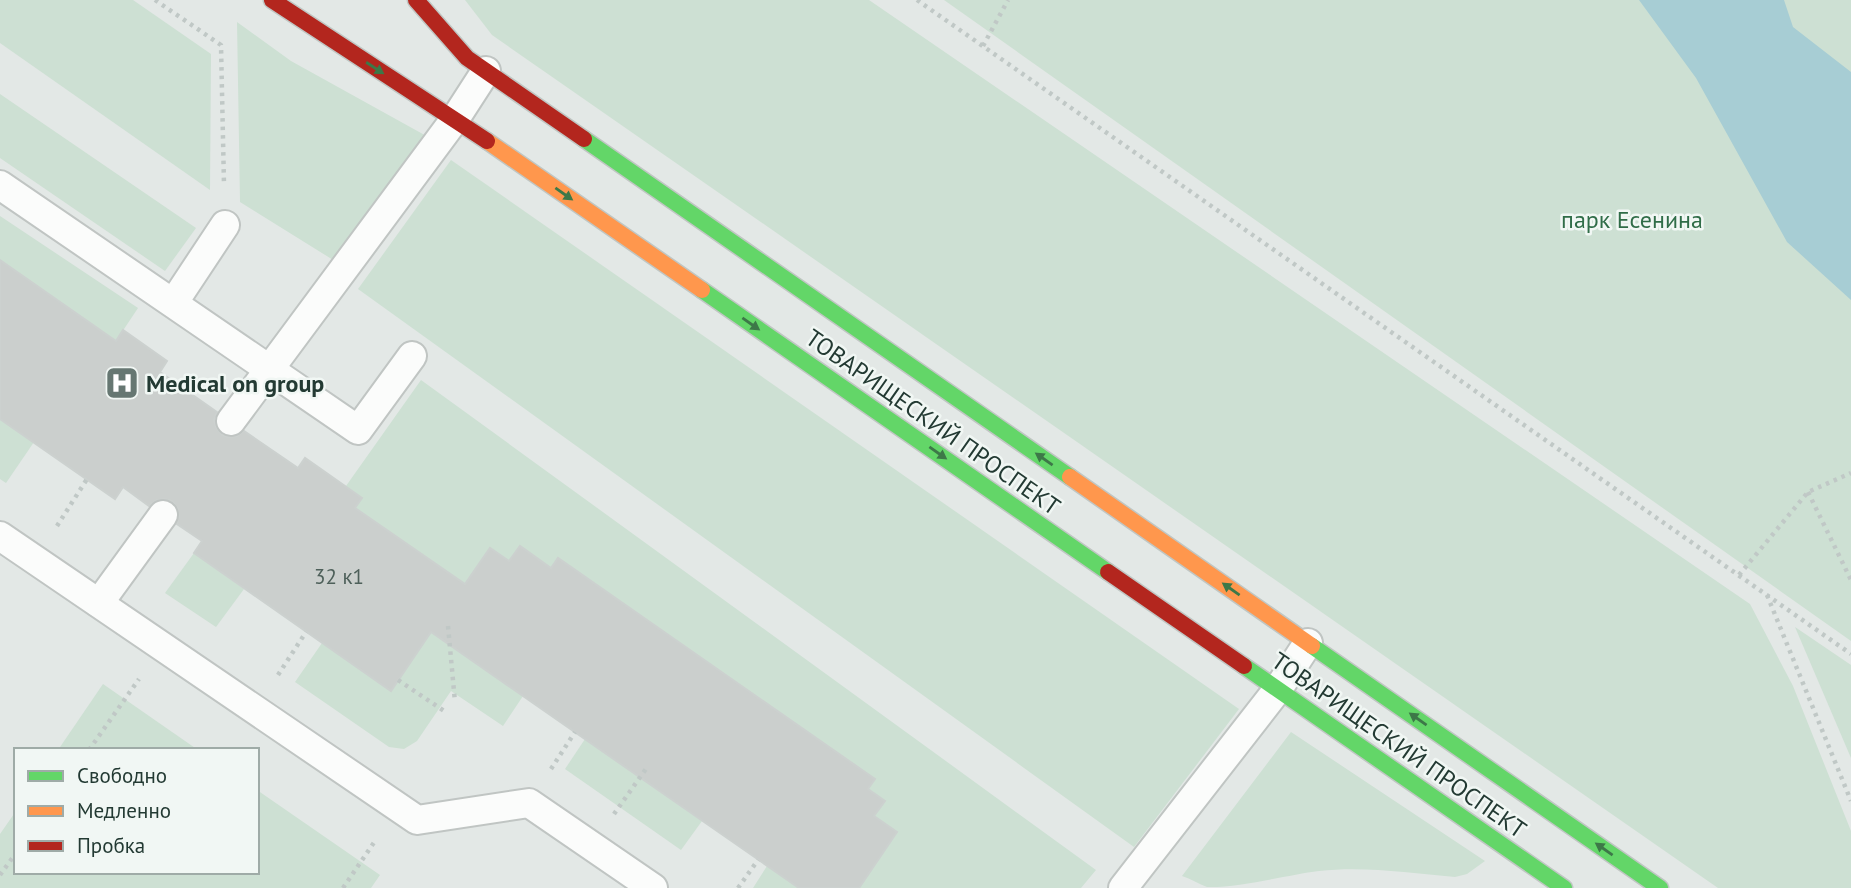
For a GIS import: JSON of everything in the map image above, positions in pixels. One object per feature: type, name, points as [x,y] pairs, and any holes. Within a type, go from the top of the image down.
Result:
[{"type":"street","name":"ТОВАРИЩЕСКИЙ ПРОСПЕКТ","points":[[272,0],[455,119],[1564,888]]},
{"type":"street","name":"ТОВАРИЩЕСКИЙ ПРОСПЕКТ","points":[[416,0],[467,58],[1660,888]]},
{"type":"lane","points":[[231,421],[455,119],[486,71]]},
{"type":"lane","points":[[0,185],[358,429],[412,356]]},
{"type":"lane","points":[[174,302],[225,225]]},
{"type":"lane","points":[[99,603],[163,515]]},
{"type":"lane","points":[[0,536],[417,820],[529,803],[653,888]]},
{"type":"lane","points":[[1123,888],[1278,689],[1308,643]]},
{"type":"path","points":[[155,0],[221,45],[225,225]]},
{"type":"path","points":[[917,0],[1851,654]]},
{"type":"path","points":[[983,46],[1008,0]]},
{"type":"path","points":[[1739,575],[1808,492],[1851,473]]},
{"type":"path","points":[[56,527],[87,480]]},
{"type":"path","points":[[1808,492],[1851,580]]},
{"type":"path","points":[[1766,594],[1851,801]]},
{"type":"path","points":[[448,626],[455,702]]},
{"type":"path","points":[[275,678],[306,632]]},
{"type":"path","points":[[398,680],[447,713]]},
{"type":"path","points":[[551,769],[575,732]]},
{"type":"path","points":[[614,814],[648,766]]},
{"type":"path","points":[[0,875],[14,856]]},
{"type":"path","points":[[738,888],[758,860]]},
{"type":"green space","points":[[0,0],[133,0],[211,54],[210,190],[0,43]]},
{"type":"green space","points":[[465,0],[869,0],[1750,604],[1793,686],[1851,831],[1851,888],[1718,888],[492,35]]},
{"type":"green space","name":"парк Есенина","points":[[944,0],[1851,0],[1851,641]]},
{"type":"green space","points":[[237,22],[291,61],[430,138],[338,263],[240,202]]},
{"type":"green space","points":[[0,94],[196,228],[165,271],[0,158]]},
{"type":"green space","points":[[451,160],[1239,709],[1134,847],[358,289]]},
{"type":"green space","points":[[0,216],[138,308],[116,341],[3,262],[0,265]]},
{"type":"green space","points":[[421,380],[1096,870],[1081,888],[859,888],[897,833],[874,816],[885,801],[558,558],[551,568],[520,546],[509,561],[490,549],[465,584],[355,508],[362,498],[346,486]]},
{"type":"green space","points":[[0,419],[34,442],[6,483],[0,479]]},
{"type":"green space","points":[[194,553],[244,589],[216,627],[165,593]]},
{"type":"green space","points":[[439,620],[523,696],[503,726],[451,691],[417,741],[404,749],[389,747],[295,682],[322,643],[390,690]]},
{"type":"green space","points":[[1795,627],[1851,665],[1851,758]]},
{"type":"green space","points":[[103,684],[195,748],[59,748]]},
{"type":"green space","points":[[1291,732],[1485,861],[1467,874],[1455,877],[1353,869],[1207,887],[1182,876]]},
{"type":"green space","points":[[585,739],[702,821],[681,850],[565,769]]},
{"type":"green space","points":[[259,791],[380,875],[371,888],[0,888],[0,834],[14,814],[14,874],[259,874]]},
{"type":"green space","points":[[767,866],[798,887],[824,888],[753,888]]},
{"type":"water","points":[[1639,0],[1784,0],[1793,27],[1851,72],[1851,300],[1787,242],[1696,78]]},
{"type":"building","points":[[0,260],[116,341],[123,330],[167,361],[160,372],[217,412],[214,420],[222,435],[237,436],[244,431],[298,468],[305,458],[362,498],[355,508],[465,584],[490,548],[509,561],[520,546],[551,568],[558,558],[875,779],[868,789],[885,801],[874,816],[897,832],[859,888],[799,888],[431,632],[391,691],[194,553],[202,541],[177,524],[178,509],[172,501],[157,500],[149,506],[123,487],[115,499],[0,419]]},
{"type":"traffic: fast","points":[[584,139],[1070,477]]},
{"type":"traffic: fast","points":[[702,290],[1108,572]]},
{"type":"traffic: fast","points":[[1312,646],[1660,888]]},
{"type":"traffic: fast","points":[[1244,666],[1564,888]]},
{"type":"traffic: slow","points":[[487,141],[702,290]]},
{"type":"traffic: slow","points":[[1070,477],[1312,646]]},
{"type":"traffic: jam","points":[[272,0],[487,141]]},
{"type":"traffic: jam","points":[[416,0],[467,58],[584,139]]},
{"type":"traffic: jam","points":[[1108,572],[1244,666]]},
{"type":"place","name":"Medical on group","points":[[122,383]]}]
